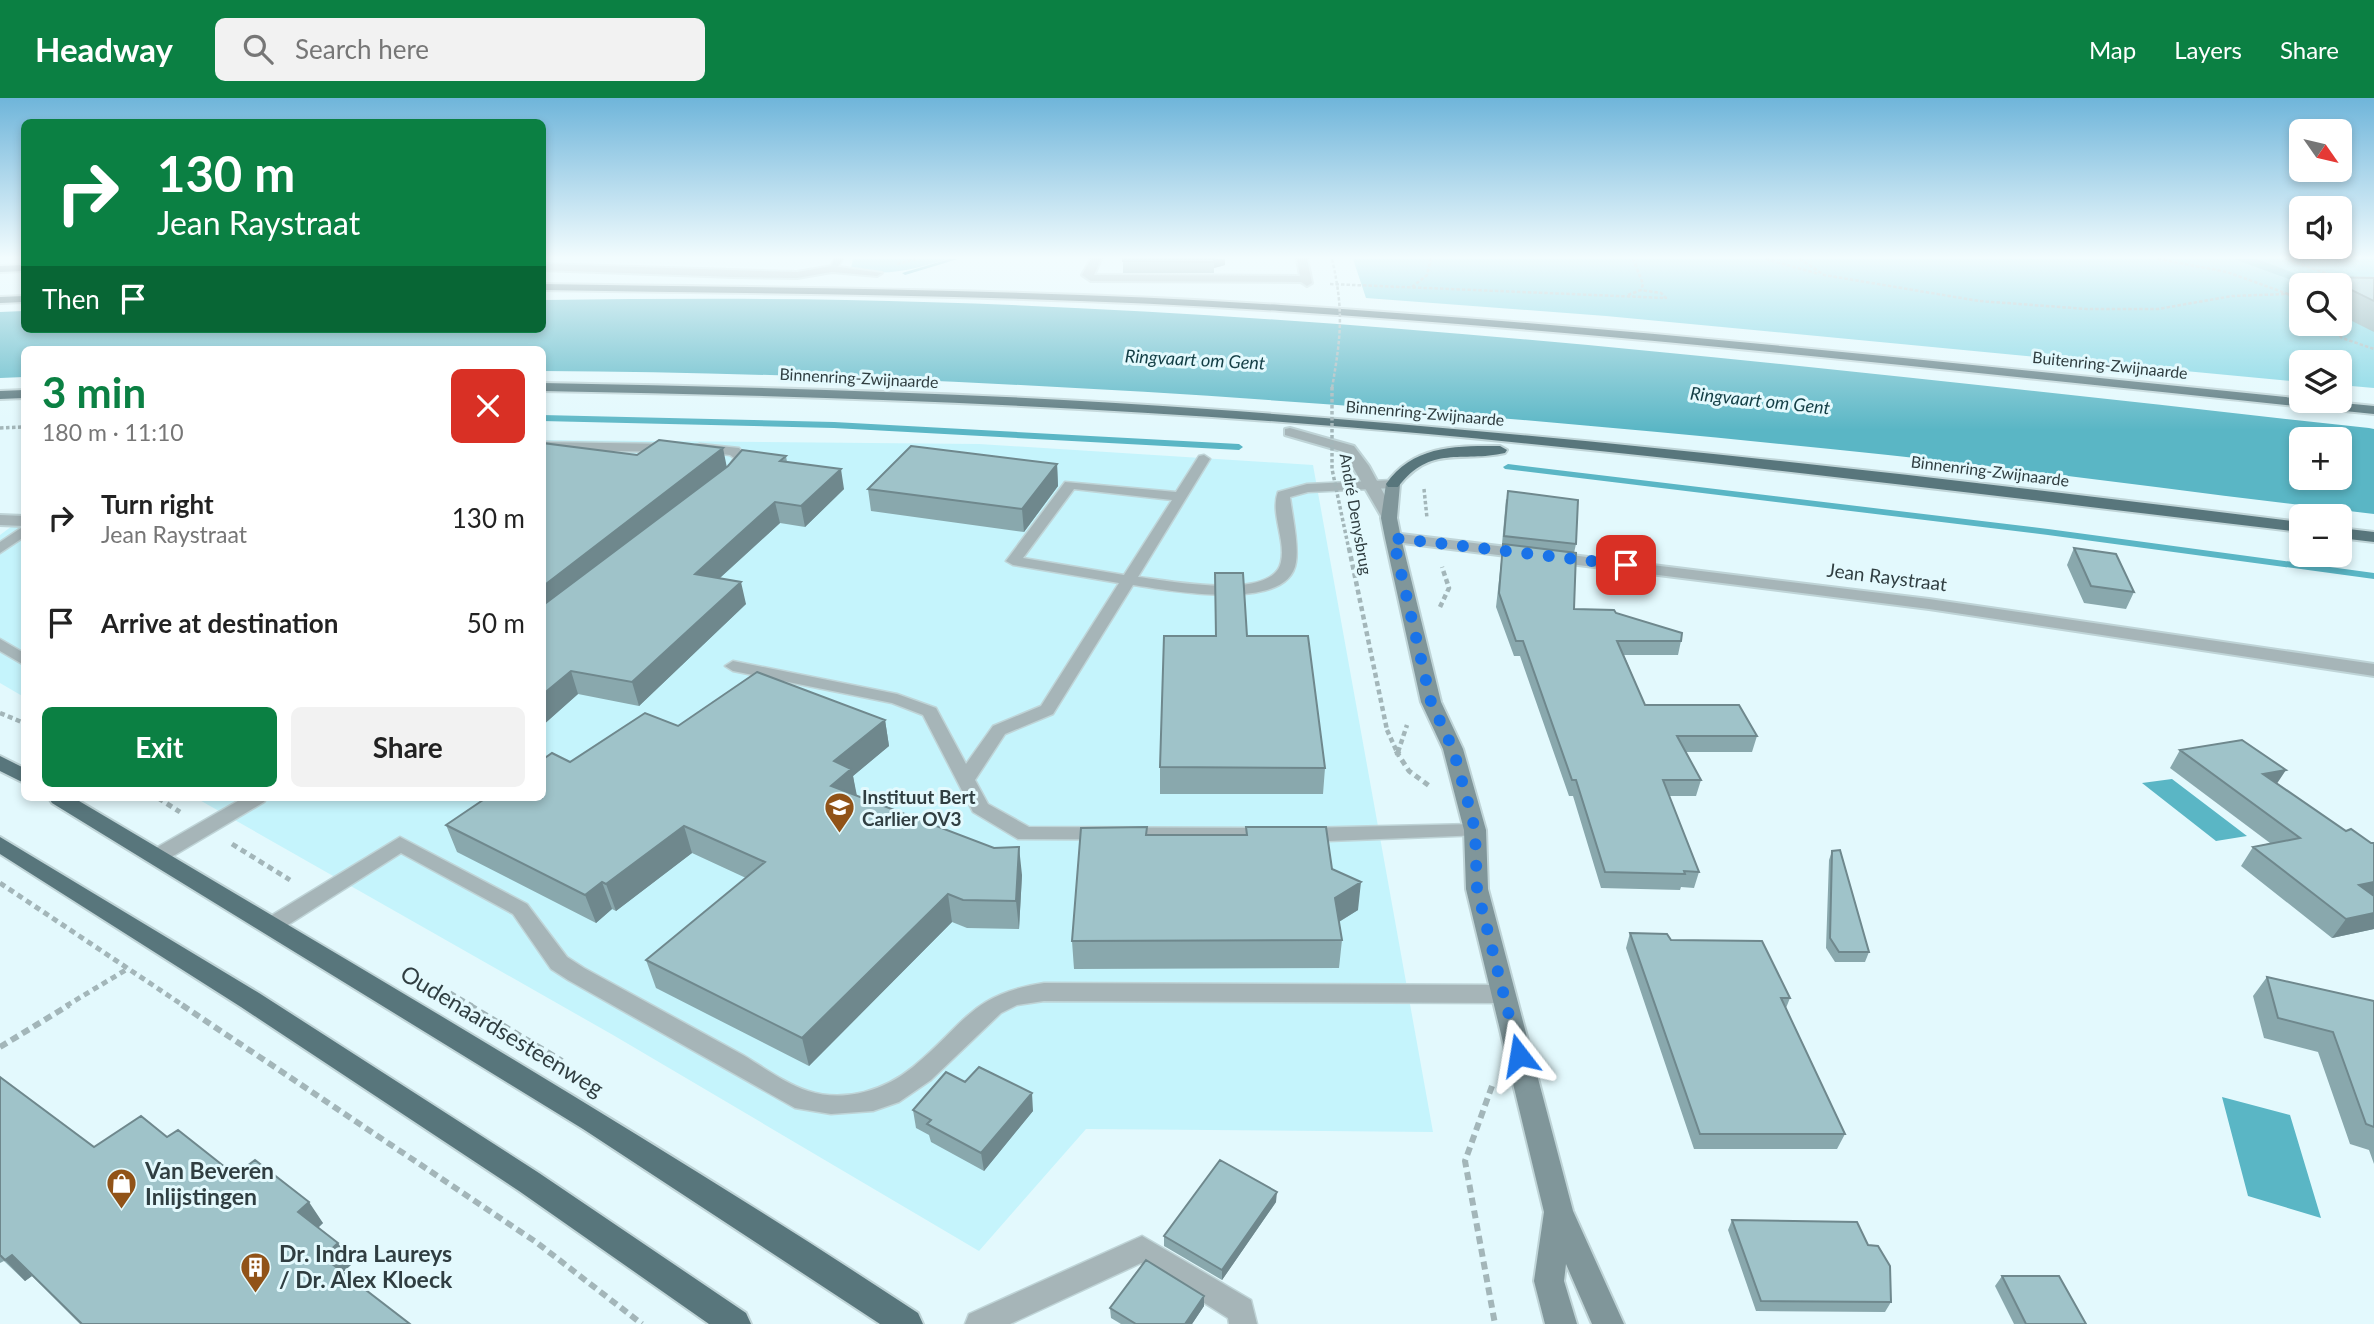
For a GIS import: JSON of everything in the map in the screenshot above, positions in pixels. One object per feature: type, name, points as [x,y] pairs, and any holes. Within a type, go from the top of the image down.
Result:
[{"type":"highway","name":"Buitenring-Zwijnaarde","points":[[1389,316],[1918,362],[2374,410]]},
{"type":"highway","name":"Binnenring-Zwijnaarde","points":[[546,387],[745,391],[1166,411],[1528,439],[1763,462],[2289,526]]},
{"type":"highway","points":[[0,395],[21,394]]},
{"type":"highway","points":[[546,398],[858,407],[1290,432],[1706,468],[1763,462]]},
{"type":"highway","points":[[0,406],[21,405]]},
{"type":"highway","points":[[1392,484],[1402,468],[1412,461],[1461,451],[1500,450]]},
{"type":"highway","points":[[2352,534],[2374,537]]},
{"type":"highway","points":[[0,762],[21,775]]},
{"type":"highway","name":"Oudenaardsesteenweg","points":[[64,801],[594,1119],[789,1243],[907,1324]]},
{"type":"highway","points":[[0,844],[250,1000],[447,1129],[735,1324]]},
{"type":"main road","points":[[1392,484],[1389,518],[1393,538],[1431,702],[1453,749],[1475,830],[1477,889],[1559,1212],[1608,1324]]},
{"type":"main road","points":[[1559,1212],[1549,1281],[1561,1324]]},
{"type":"street","points":[[1290,432],[1349,449],[1389,518]]},
{"type":"street","points":[[0,520],[21,520]]},
{"type":"street","name":"Jean Raystraat","points":[[1393,538],[1929,604],[2374,670]]},
{"type":"lane","points":[[546,446],[734,451],[741,457],[739,466],[726,481]]},
{"type":"lane","points":[[965,780],[999,730],[1047,710],[1205,459]]},
{"type":"lane","points":[[1182,497],[1070,485],[1013,561],[1128,581],[1232,591],[1255,589],[1275,582],[1285,572],[1289,562],[1283,495],[1307,488],[1392,484]]},
{"type":"lane","points":[[0,549],[21,532]]},
{"type":"lane","points":[[0,644],[21,658]]},
{"type":"lane","points":[[733,666],[897,699],[930,712],[980,808],[1025,834],[1355,835],[1475,830]]},
{"type":"lane","points":[[156,857],[252,801]]},
{"type":"lane","points":[[272,925],[400,844],[520,909],[559,963],[576,974],[804,1101],[836,1106],[866,1103],[895,1093],[921,1077],[982,1013],[1010,998],[1044,992],[1503,994]]},
{"type":"lane","points":[[979,1324],[1142,1249],[1241,1310],[1243,1324]]},
{"type":"path","name":"André Denysbrug","points":[[1341,316],[1342,331],[1331,398],[1332,469],[1387,730],[1397,756],[1412,775],[1469,806]]},
{"type":"path","points":[[2340,336],[2374,349]]},
{"type":"path","points":[[0,428],[21,427]]},
{"type":"path","points":[[0,713],[21,722]]},
{"type":"path","points":[[0,883],[537,1242],[642,1324]]},
{"type":"path","points":[[0,1047],[129,968]]},
{"type":"path","points":[[1495,1324],[1465,1161],[1513,1029]]},
{"type":"shaded area","points":[[1608,316],[2289,316],[2289,336],[2352,336],[2352,316],[2374,316],[2374,388],[2352,386],[2352,350],[2289,350],[2289,381]]},
{"type":"shaded area","name":"Instituut Bert Carlier OV3","points":[[546,440],[979,444],[1313,465],[1433,1132],[1086,1129],[979,1251],[613,1035],[201,801],[546,801]]},
{"type":"shaded area","points":[[21,519],[21,695],[0,683],[0,535]]},
{"type":"water","name":"Ringvaart om Gent","points":[[0,316],[21,316],[21,333],[546,333],[546,316],[1231,316],[1609,347],[2374,429],[2374,514],[2352,511],[2352,504],[2293,504],[1888,455],[1552,422],[1216,396],[1048,387],[880,379],[546,371],[546,346],[21,346],[21,377],[0,378]]},
{"type":"water","points":[[2172,779],[2247,836],[2216,841],[2142,783]]},
{"type":"water","points":[[2222,1097],[2290,1115],[2321,1218],[2248,1196]]},
{"type":"building","points":[[659,440],[723,448],[546,584],[546,444],[637,455]]},
{"type":"building","points":[[911,446],[1057,464],[1022,509],[868,489]]},
{"type":"building","points":[[742,450],[786,456],[780,461],[841,469],[801,506],[775,502],[695,574],[741,582],[632,682],[571,671],[546,692],[546,603],[728,466]]},
{"type":"building","points":[[1508,491],[1578,500],[1576,544],[1504,536]]},
{"type":"building","points":[[1503,544],[1576,553],[1574,609],[1614,610],[1616,613],[1682,633],[1681,641],[1617,641],[1645,705],[1739,705],[1757,736],[1677,736],[1701,780],[1663,780],[1699,872],[1605,872],[1576,780],[1572,780],[1523,641],[1516,641],[1499,593]]},
{"type":"building","points":[[2074,548],[2116,554],[2134,592],[2091,586]]},
{"type":"building","points":[[1215,573],[1243,573],[1247,636],[1308,636],[1325,768],[1160,767],[1164,636],[1216,636]]},
{"type":"building","points":[[757,672],[885,720],[834,761],[851,769],[831,786],[994,848],[1019,847],[1016,901],[963,900],[948,894],[802,1038],[646,960],[765,862],[684,826],[606,884],[602,882],[585,895],[446,825],[482,801],[546,801],[546,757],[552,753],[570,762],[645,713],[678,726]]},
{"type":"building","points":[[2242,740],[2286,770],[2263,774],[2346,831],[2351,829],[2374,843],[2374,882],[2359,885],[2374,896],[2374,913],[2346,919],[2253,847],[2300,838],[2180,750]]},
{"type":"building","points":[[1147,827],[1146,835],[1247,835],[1246,827],[1326,827],[1332,869],[1361,882],[1335,898],[1342,940],[1072,941],[1081,828]]},
{"type":"building","points":[[1840,850],[1869,952],[1839,952],[1830,938],[1832,851]]},
{"type":"building","points":[[1630,933],[1667,934],[1671,940],[1762,941],[1790,998],[1781,998],[1845,1134],[1700,1134]]},
{"type":"building","points":[[2267,977],[2374,1001],[2374,1127],[2366,1124],[2333,1032],[2278,1018]]},
{"type":"building","points":[[979,1067],[1032,1093],[981,1153],[927,1124],[931,1120],[913,1110],[946,1072],[965,1082]]},
{"type":"building","points":[[0,1077],[94,1147],[141,1116],[167,1137],[178,1130],[235,1175],[255,1160],[309,1202],[298,1212],[338,1243],[323,1257],[410,1324],[82,1324],[12,1255],[5,1260],[0,1255]]},
{"type":"building","points":[[1220,1160],[1277,1192],[1222,1270],[1164,1236]]},
{"type":"building","points":[[1732,1220],[1857,1222],[1868,1245],[1878,1246],[1890,1266],[1891,1302],[1761,1301]]},
{"type":"building","points":[[1146,1260],[1204,1296],[1185,1324],[1136,1324],[1110,1308]]},
{"type":"building","points":[[2002,1276],[2059,1276],[2086,1324],[2026,1324]]},
{"type":"waterway","points":[[546,418],[834,425],[1239,447]]},
{"type":"waterway","points":[[1508,467],[2048,532],[2374,576]]},
{"type":"place","name":"Instituut Bert Carlier OV3","points":[[839,835]]},
{"type":"place","name":"Van Beveren Inlijstingen","points":[[122,1211]]},
{"type":"place","name":"Dr. Indra Laureys / Dr. Alex Kloeck","points":[[256,1294]]},
{"type":"route","points":[[1519,1055],[1477,889],[1475,830],[1453,749],[1431,702],[1393,538],[1626,565]]}]
